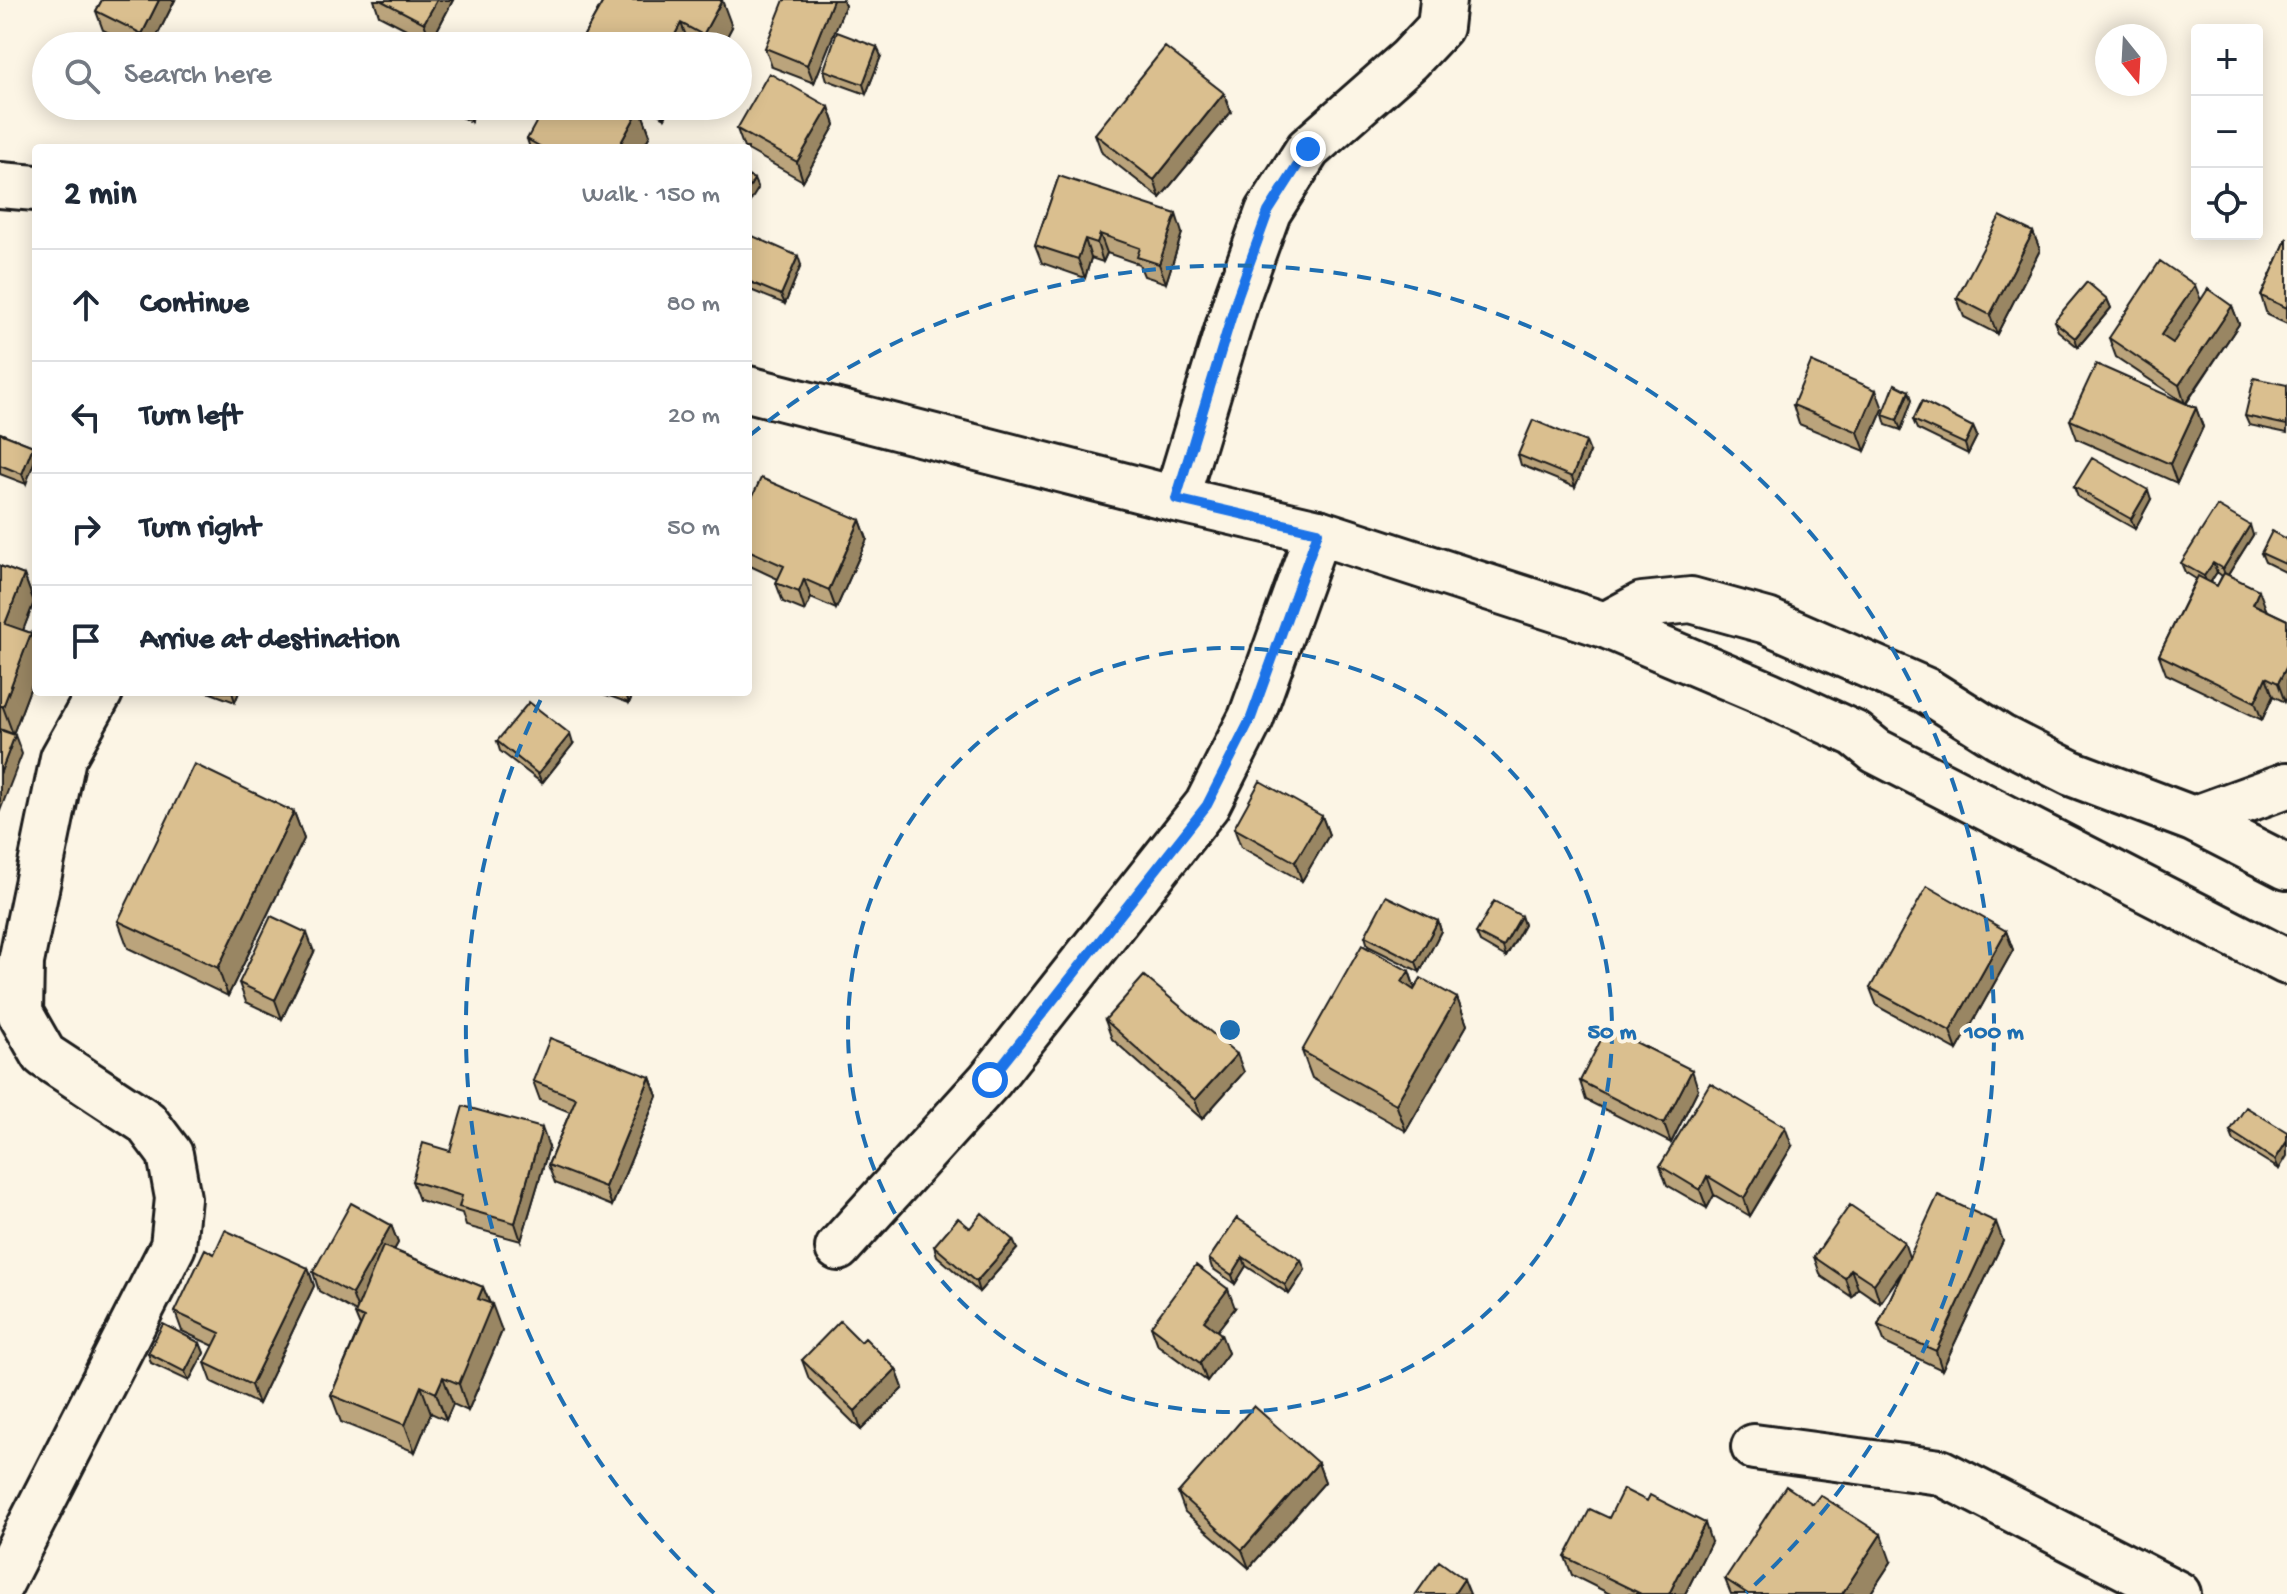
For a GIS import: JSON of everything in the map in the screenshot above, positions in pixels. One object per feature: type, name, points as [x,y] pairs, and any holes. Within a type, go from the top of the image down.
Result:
[{"type":"street","points":[[1176,499],[1238,295],[1268,212],[1308,149],[1409,60],[1440,27],[1443,0]]},
{"type":"street","points":[[0,185],[32,188]]},
{"type":"street","points":[[752,390],[1176,499],[1318,532],[1605,625],[1855,734],[1876,751],[2287,962]]},
{"type":"street","points":[[838,1248],[990,1080],[1207,805],[1251,718],[1318,532]]},
{"type":"street","points":[[1605,625],[1642,605],[1691,600],[1767,621],[1927,691],[2000,737],[2071,773],[2283,853]]},
{"type":"street","points":[[0,1585],[173,1246],[178,1198],[170,1154],[146,1122],[44,1055],[20,1013],[21,962],[63,758],[98,696]]},
{"type":"street","points":[[2193,819],[2287,785]]},
{"type":"street","points":[[1754,1447],[1940,1472],[2178,1594]]},
{"type":"building","points":[[102,0],[159,0],[143,32],[96,11]]},
{"type":"building","points":[[380,0],[437,0],[424,23]]},
{"type":"building","points":[[604,0],[722,0],[705,32],[698,32],[681,23],[676,32],[586,32]]},
{"type":"building","points":[[784,0],[833,0],[807,65],[765,48]]},
{"type":"building","points":[[837,32],[877,47],[863,84],[824,70]]},
{"type":"building","points":[[1165,47],[1224,93],[1154,180],[1095,134]]},
{"type":"building","points":[[769,73],[829,107],[797,162],[737,129],[742,120],[752,120],[752,103]]},
{"type":"building","points":[[537,120],[633,120],[620,144],[536,144],[527,139]]},
{"type":"building","points":[[1059,176],[1176,214],[1159,264],[1137,257],[1140,248],[1100,234],[1097,243],[1085,239],[1078,259],[1035,245]]},
{"type":"building","points":[[2000,216],[2033,232],[1990,315],[1957,298]]},
{"type":"building","points":[[752,236],[798,256],[781,295],[752,283]]},
{"type":"building","points":[[2287,238],[2287,308],[2261,296]]},
{"type":"building","points":[[2160,261],[2195,285],[2161,335],[2173,343],[2208,289],[2232,306],[2179,385],[2109,338]]},
{"type":"building","points":[[2087,282],[2107,299],[2075,338],[2054,321]]},
{"type":"building","points":[[1811,362],[1876,390],[1858,432],[1793,405]]},
{"type":"building","points":[[2096,364],[2196,408],[2170,464],[2070,420]]},
{"type":"building","points":[[2254,378],[2287,385],[2287,425],[2245,416]]},
{"type":"building","points":[[1895,384],[1909,391],[1897,420],[1883,415]]},
{"type":"building","points":[[1922,401],[1973,427],[1965,444],[1913,420]]},
{"type":"building","points":[[1533,420],[1586,442],[1572,477],[1518,455]]},
{"type":"building","points":[[0,433],[32,446],[22,474],[0,465]]},
{"type":"building","points":[[2092,458],[2148,490],[2131,519],[2074,487]]},
{"type":"building","points":[[761,478],[860,520],[829,590],[804,579],[799,592],[776,583],[784,566],[752,552],[752,497]]},
{"type":"building","points":[[2217,506],[2250,525],[2223,569],[2213,563],[2204,576],[2181,563]]},
{"type":"building","points":[[2272,531],[2287,539],[2285,564],[2261,553]]},
{"type":"building","points":[[0,566],[24,575],[5,624],[31,633],[3,707],[0,705]]},
{"type":"building","points":[[2224,573],[2259,590],[2253,604],[2287,620],[2287,666],[2278,683],[2266,677],[2255,702],[2159,655],[2198,576],[2217,586]]},
{"type":"building","points":[[529,702],[570,734],[538,774],[497,741]]},
{"type":"building","points":[[0,730],[15,735],[0,774]]},
{"type":"building","points":[[194,764],[294,812],[218,968],[118,921]]},
{"type":"building","points":[[1260,781],[1322,816],[1295,862],[1234,828]]},
{"type":"building","points":[[1927,886],[2006,931],[1950,1031],[1870,988]]},
{"type":"building","points":[[1386,896],[1438,921],[1416,962],[1365,936]]},
{"type":"building","points":[[1494,901],[1521,916],[1503,947],[1476,933]]},
{"type":"building","points":[[271,916],[307,933],[275,1000],[239,983]]},
{"type":"building","points":[[1362,945],[1409,971],[1402,982],[1414,990],[1421,978],[1457,998],[1396,1104],[1302,1051]]},
{"type":"building","points":[[1144,976],[1237,1054],[1195,1100],[1105,1020]]},
{"type":"building","points":[[1607,1028],[1692,1070],[1664,1124],[1580,1081]]},
{"type":"building","points":[[550,1038],[650,1077],[605,1187],[548,1165],[576,1098],[533,1081]]},
{"type":"building","points":[[1710,1083],[1785,1127],[1744,1198],[1707,1176],[1700,1190],[1660,1166]]},
{"type":"building","points":[[463,1106],[542,1128],[515,1223],[459,1207],[462,1196],[412,1181],[423,1143],[450,1151]]},
{"type":"building","points":[[2246,1107],[2287,1132],[2287,1141],[2275,1160],[2230,1131]]},
{"type":"building","points":[[1938,1195],[1996,1222],[1936,1351],[1878,1325]]},
{"type":"building","points":[[351,1203],[391,1225],[352,1294],[313,1272]]},
{"type":"building","points":[[1850,1205],[1904,1242],[1874,1284],[1851,1269],[1845,1278],[1814,1257]]},
{"type":"building","points":[[982,1213],[1013,1240],[976,1282],[934,1246],[958,1218],[970,1228]]},
{"type":"building","points":[[1237,1218],[1301,1260],[1285,1285],[1243,1257],[1232,1275],[1209,1259]]},
{"type":"building","points":[[225,1230],[308,1268],[251,1385],[205,1363],[220,1333],[175,1312],[205,1249],[214,1254]]},
{"type":"building","points":[[383,1246],[483,1287],[478,1299],[492,1304],[459,1384],[443,1377],[436,1393],[421,1386],[405,1425],[331,1395],[364,1318],[355,1314]]},
{"type":"building","points":[[1196,1265],[1228,1289],[1204,1321],[1221,1334],[1200,1363],[1151,1326]]},
{"type":"building","points":[[840,1321],[861,1342],[865,1338],[896,1369],[855,1411],[802,1360]]},
{"type":"building","points":[[163,1324],[200,1343],[185,1372],[148,1353]]},
{"type":"building","points":[[1254,1406],[1318,1463],[1242,1550],[1178,1493]]},
{"type":"building","points":[[1786,1486],[1813,1504],[1820,1495],[1881,1534],[1842,1594],[1748,1594],[1725,1579]]},
{"type":"building","points":[[1623,1489],[1647,1501],[1650,1495],[1705,1523],[1669,1594],[1641,1594],[1565,1557],[1590,1509],[1609,1518]]},
{"type":"building","points":[[1439,1561],[1464,1579],[1454,1594],[1416,1594]]},
{"type":"route","points":[[990,1080],[1207,805],[1251,718],[1318,532],[1176,499],[1238,295],[1268,212],[1308,149]]}]
